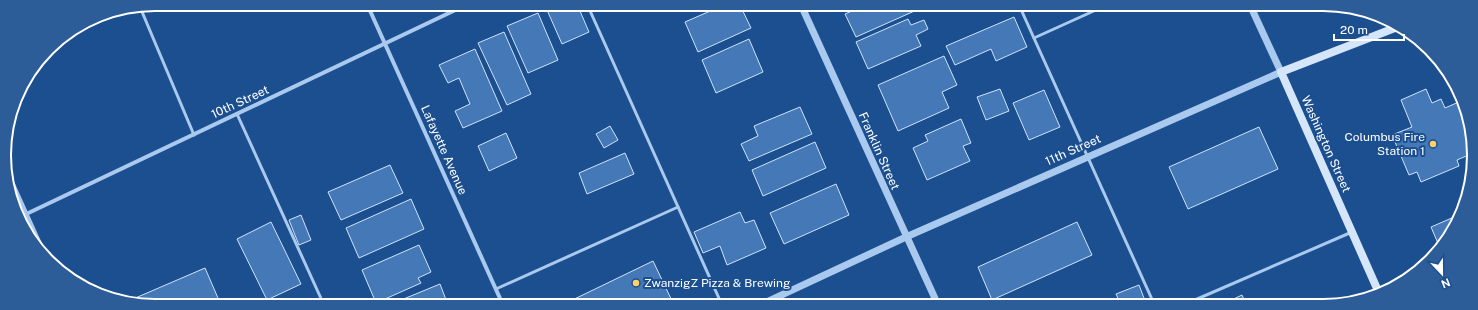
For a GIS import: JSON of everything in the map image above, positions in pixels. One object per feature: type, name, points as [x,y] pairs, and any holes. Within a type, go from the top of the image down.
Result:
[{"type":"main road","name":"11th Street","points":[[1281,72],[1393,29]]},
{"type":"main road","name":"Washington Street","points":[[1281,72],[1377,288]]},
{"type":"street","name":"Lafayette Avenue","points":[[370,11],[500,299]]},
{"type":"street","name":"10th Street","points":[[27,214],[453,11]]},
{"type":"street","name":"Franklin Street","points":[[804,11],[935,299]]},
{"type":"street","name":"Washington Street","points":[[1253,11],[1281,72]]},
{"type":"street","name":"11th Street","points":[[773,299],[906,237],[1281,72]]},
{"type":"street","points":[[15,187],[38,239]]},
{"type":"lane","points":[[142,11],[194,135]]},
{"type":"lane","points":[[590,11],[719,299]]},
{"type":"lane","points":[[1022,11],[1152,299]]},
{"type":"lane","points":[[1034,38],[1094,11]]},
{"type":"lane","points":[[237,114],[321,299]]},
{"type":"lane","points":[[496,289],[678,207]]},
{"type":"lane","points":[[1197,299],[1352,232]]},
{"type":"building","points":[[547,11],[580,11],[589,32],[562,44]]},
{"type":"building","points":[[710,11],[743,11],[751,28],[698,52],[685,22]]},
{"type":"building","points":[[852,11],[914,11],[856,37],[845,14]]},
{"type":"building","points":[[538,13],[558,60],[528,73],[507,26]]},
{"type":"building","points":[[1014,17],[1027,47],[996,61],[991,49],[955,65],[946,46]]},
{"type":"building","points":[[908,19],[911,25],[924,20],[928,29],[916,35],[921,46],[868,69],[856,42]]},
{"type":"building","points":[[504,32],[531,94],[507,105],[478,43]]},
{"type":"building","points":[[749,39],[763,72],[716,93],[702,60]]},
{"type":"building","points":[[475,49],[502,111],[463,128],[455,111],[470,104],[459,78],[448,83],[439,65]]},
{"type":"building","points":[[944,56],[957,85],[942,92],[949,108],[898,131],[878,85]]},
{"type":"building","points":[[1000,89],[1009,111],[986,120],[977,97]]},
{"type":"building","name":"Columbus Fire Station 1","points":[[1426,89],[1432,103],[1441,99],[1445,108],[1457,103],[1462,118],[1467,146],[1467,156],[1457,160],[1459,166],[1421,182],[1417,172],[1409,175],[1392,135],[1412,127],[1401,100]]},
{"type":"building","points":[[1044,90],[1060,127],[1029,140],[1013,103]]},
{"type":"building","points":[[800,107],[812,134],[749,161],[741,144],[758,136],[754,126]]},
{"type":"building","points":[[961,119],[971,143],[963,146],[970,161],[927,180],[913,148],[928,141],[925,135]]},
{"type":"building","points":[[610,126],[618,140],[604,148],[596,134]]},
{"type":"building","points":[[1259,127],[1278,169],[1188,209],[1169,167]]},
{"type":"building","points":[[506,133],[517,158],[489,171],[478,146]]},
{"type":"building","points":[[815,142],[826,168],[763,196],[752,170]]},
{"type":"building","points":[[625,153],[634,174],[587,194],[579,173]]},
{"type":"building","points":[[390,165],[403,193],[341,220],[328,192]]},
{"type":"building","points":[[836,184],[849,215],[784,244],[770,213]]},
{"type":"building","points":[[411,199],[424,229],[359,258],[346,228]]},
{"type":"building","points":[[740,212],[745,223],[754,220],[766,248],[727,265],[720,246],[703,253],[694,232]]},
{"type":"building","points":[[301,215],[311,240],[299,245],[289,220]]},
{"type":"building","points":[[1453,218],[1438,242],[1431,227]]},
{"type":"building","points":[[271,222],[301,284],[267,299],[237,239]]},
{"type":"building","points":[[1077,222],[1092,255],[994,299],[992,299],[978,267]]},
{"type":"building","points":[[419,245],[431,272],[418,278],[421,283],[385,299],[374,299],[362,270]]},
{"type":"building","name":"ZwanzigZ Pizza & Brewing","points":[[653,261],[671,299],[574,299]]},
{"type":"building","points":[[205,268],[218,299],[146,299],[136,298]]},
{"type":"building","points":[[440,284],[446,299],[404,299]]},
{"type":"building","points":[[1139,285],[1144,299],[1118,299],[1116,294]]},
{"type":"building","points":[[1242,295],[1244,299],[1234,299]]},
{"type":"place","name":"Columbus Fire Station 1","points":[[1433,144]]},
{"type":"place","name":"ZwanzigZ Pizza & Brewing","points":[[636,283]]}]
